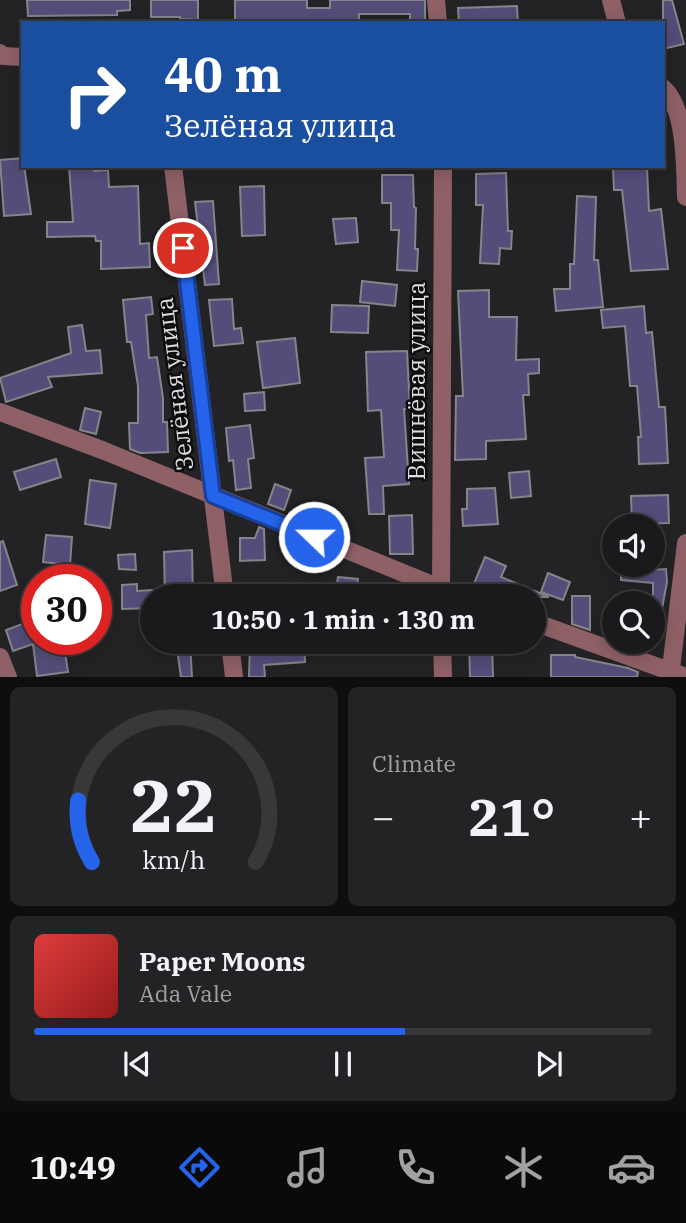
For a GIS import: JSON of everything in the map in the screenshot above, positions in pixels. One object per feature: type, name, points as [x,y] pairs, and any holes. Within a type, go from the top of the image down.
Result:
[{"type":"street","points":[[436,0],[438,21]]},
{"type":"street","points":[[611,0],[616,21]]},
{"type":"street","points":[[1,56],[21,57]]},
{"type":"street","points":[[665,89],[677,105],[684,125],[686,197]]},
{"type":"street","name":"Зелёная улица","points":[[173,168],[223,584]]},
{"type":"street","name":"Вишнёвая улица","points":[[441,584],[443,168]]},
{"type":"street","points":[[0,412],[102,450],[420,584]]},
{"type":"street","points":[[546,627],[675,675],[686,543]]},
{"type":"street","points":[[231,654],[234,677]]},
{"type":"street","points":[[442,654],[443,677]]},
{"type":"street","points":[[0,657],[8,677]]},
{"type":"building","points":[[27,0],[130,0],[130,10],[117,11],[117,15],[28,16]]},
{"type":"building","points":[[151,0],[198,0],[198,20],[151,17]]},
{"type":"building","points":[[235,0],[307,0],[307,8],[330,8],[330,0],[425,0],[425,21],[410,21],[410,14],[359,14],[359,21],[235,20]]},
{"type":"building","points":[[663,0],[672,0],[684,44],[665,49]]},
{"type":"building","points":[[517,6],[518,21],[459,21],[458,8]]},
{"type":"building","points":[[21,158],[31,214],[4,216],[0,160]]},
{"type":"building","points":[[69,168],[108,170],[109,187],[138,186],[140,244],[149,243],[150,267],[101,269],[101,241],[96,241],[95,236],[47,237],[47,222],[73,222]]},
{"type":"building","points":[[647,168],[649,211],[661,209],[668,269],[631,271],[622,190],[614,190],[613,169]]},
{"type":"building","points":[[506,173],[508,231],[512,231],[511,249],[500,248],[499,264],[480,263],[483,205],[476,205],[476,174]]},
{"type":"building","points":[[382,175],[413,175],[417,271],[397,270],[399,230],[391,230],[391,203],[382,203]]},
{"type":"building","points":[[264,186],[265,235],[242,236],[240,187]]},
{"type":"building","points":[[577,196],[596,197],[594,260],[598,260],[603,307],[556,311],[554,289],[570,289],[570,264],[574,264]]},
{"type":"building","points":[[213,201],[219,284],[205,285],[195,202]]},
{"type":"building","points":[[356,218],[358,242],[336,244],[333,219]]},
{"type":"building","points":[[362,281],[397,285],[395,306],[360,302]]},
{"type":"building","points":[[489,290],[489,317],[517,317],[516,360],[539,359],[539,373],[528,374],[529,395],[523,395],[526,439],[486,441],[486,459],[455,460],[456,396],[463,396],[458,291]]},
{"type":"building","points":[[151,297],[153,314],[146,315],[149,358],[157,357],[163,398],[163,422],[167,422],[168,452],[140,453],[130,449],[129,423],[138,423],[138,386],[131,342],[127,342],[123,300]]},
{"type":"building","points":[[232,299],[234,329],[241,328],[243,343],[214,346],[209,300]]},
{"type":"building","points":[[332,305],[369,306],[368,333],[331,332]]},
{"type":"building","points":[[644,306],[646,333],[652,332],[659,407],[665,407],[668,463],[639,464],[638,437],[641,437],[637,386],[630,386],[625,326],[603,328],[601,310]]},
{"type":"building","points":[[82,325],[86,351],[100,350],[102,373],[48,377],[52,387],[6,402],[0,378],[71,353],[68,327]]},
{"type":"building","points":[[295,338],[300,383],[263,388],[257,342]]},
{"type":"building","points":[[407,351],[410,409],[404,409],[409,484],[383,486],[384,514],[369,514],[365,458],[384,457],[381,410],[368,411],[366,352]]},
{"type":"building","points":[[264,392],[265,410],[245,411],[244,394]]},
{"type":"building","points":[[85,408],[101,412],[96,434],[80,430]]},
{"type":"building","points":[[250,425],[254,458],[248,459],[251,488],[236,490],[233,460],[229,461],[226,428]]},
{"type":"building","points":[[56,459],[61,477],[20,490],[14,472]]},
{"type":"building","points":[[529,471],[531,496],[511,498],[509,473]]},
{"type":"building","points":[[90,480],[116,484],[110,528],[85,524]]},
{"type":"building","points":[[275,484],[291,490],[284,510],[268,504]]},
{"type":"building","points":[[495,488],[498,524],[463,526],[462,509],[467,509],[467,489]]},
{"type":"building","points":[[668,495],[669,523],[665,523],[665,514],[632,514],[631,496]]},
{"type":"building","points":[[412,515],[413,554],[390,554],[389,516]]},
{"type":"building","points":[[259,527],[264,529],[265,560],[240,561],[240,538],[255,538]]},
{"type":"building","points":[[46,535],[72,537],[70,564],[43,562]]},
{"type":"building","points":[[3,541],[17,585],[0,591],[0,542]]},
{"type":"building","points":[[192,550],[193,584],[165,584],[164,552]]},
{"type":"building","points":[[135,554],[136,570],[119,569],[118,555]]},
{"type":"building","points":[[485,557],[506,566],[501,577],[518,584],[474,584]]},
{"type":"building","points":[[665,569],[667,582],[665,593],[653,591],[653,583],[621,580],[621,577],[665,577]]},
{"type":"building","points":[[548,573],[570,582],[563,600],[546,594],[544,584]]},
{"type":"building","points":[[338,577],[358,579],[357,584],[337,584]]},
{"type":"building","points":[[137,584],[137,591],[140,591],[140,608],[122,609],[122,585]]},
{"type":"building","points":[[572,596],[590,596],[590,630],[572,624]]},
{"type":"building","points":[[21,624],[21,648],[13,651],[6,630]]},
{"type":"building","points":[[178,654],[191,654],[192,677],[181,677]]},
{"type":"building","points":[[250,654],[305,654],[305,662],[264,665],[265,677],[249,677]]},
{"type":"building","points":[[469,654],[492,654],[493,677],[470,677]]},
{"type":"building","points":[[34,655],[65,655],[68,672],[37,676]]},
{"type":"building","points":[[551,655],[575,655],[628,668],[638,672],[637,677],[551,677]]},
{"type":"route","points":[[183,248],[213,496],[314,537]]}]
